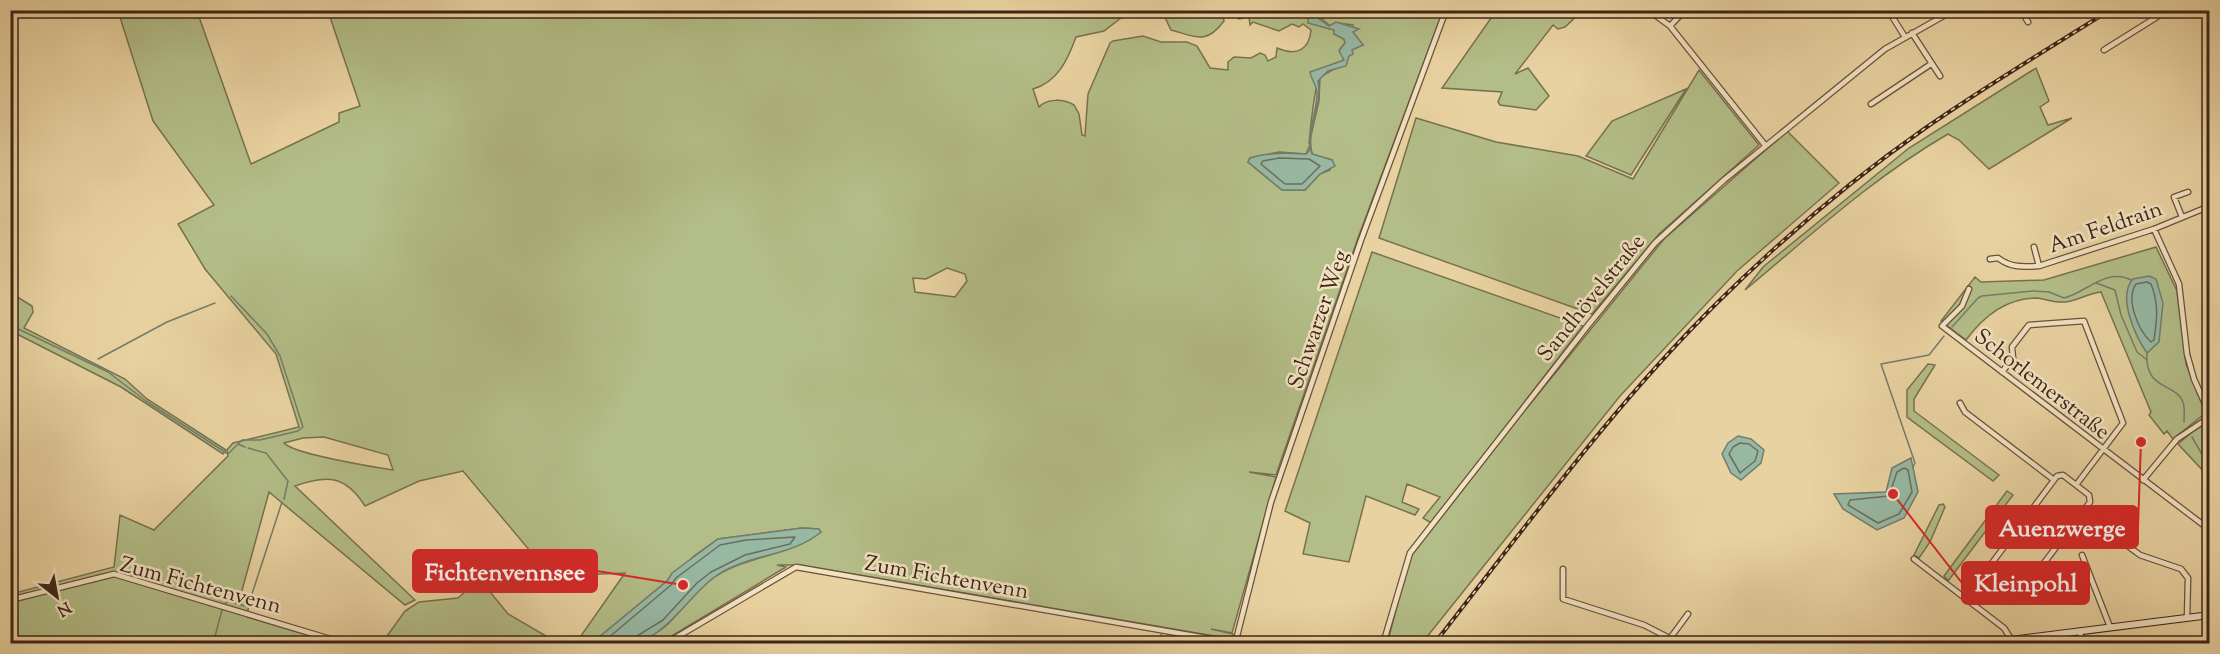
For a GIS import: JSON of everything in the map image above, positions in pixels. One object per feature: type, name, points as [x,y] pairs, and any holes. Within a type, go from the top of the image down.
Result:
[{"type":"street","name":"Schwarzer Weg","points":[[1235,643],[1271,502],[1361,240],[1446,10]]},
{"type":"street","points":[[1648,10],[1670,26],[1766,145]]},
{"type":"street","points":[[1670,26],[1685,10]]},
{"type":"street","points":[[1888,10],[1905,38]]},
{"type":"street","name":"Sandhövelstraße","points":[[1383,644],[1410,553],[1588,324],[1655,243],[1766,145],[1885,49],[1941,13],[1954,10]]},
{"type":"street","points":[[2021,10],[2028,22]]},
{"type":"street","points":[[2104,50],[2168,10]]},
{"type":"street","points":[[1912,33],[1940,76]]},
{"type":"street","points":[[1871,104],[1931,64]]},
{"type":"street","name":"Am Feldrain","points":[[2182,217],[2174,197],[2188,192]]},
{"type":"street","name":"Am Feldrain","points":[[1990,259],[1998,258],[2006,265],[2039,266],[2154,229],[2210,206]]},
{"type":"street","points":[[2144,480],[2177,439],[2210,416],[2187,354],[2179,284],[2154,229]]},
{"type":"street","name":"Am Feldrain","points":[[2034,247],[2039,266]]},
{"type":"street","points":[[2210,248],[2207,249],[2210,259]]},
{"type":"street","name":"Schorlemerstraße","points":[[1969,290],[1962,306],[1942,326],[2210,530]]},
{"type":"street","points":[[2002,372],[2013,358],[2012,347],[2029,325],[2084,321],[2123,423],[2076,485]]},
{"type":"street","points":[[1960,403],[1965,412],[2054,480]]},
{"type":"street","points":[[2063,475],[2076,485],[2090,495],[2090,502],[2019,595],[2013,596],[1988,578],[1986,571],[2057,476],[2063,475]]},
{"type":"street","points":[[2117,538],[2140,555],[2181,569],[2188,578],[2187,618]]},
{"type":"street","points":[[2082,555],[2110,627]]},
{"type":"street","points":[[1914,559],[2004,628],[2011,639]]},
{"type":"street","name":"Zum Fichtenvenn","points":[[665,644],[796,567],[1242,644]]},
{"type":"street","points":[[1563,569],[1563,599],[1644,625],[1681,644]]},
{"type":"street","name":"Zum Fichtenvenn","points":[[10,600],[114,573],[347,644]]},
{"type":"street","points":[[1671,637],[1688,614]]},
{"type":"street","points":[[1979,644],[2210,615]]},
{"type":"street","points":[[2080,631],[2082,644]]},
{"type":"green space","points":[[1331,10],[1330,14],[1339,10],[1443,11],[1358,238],[1276,475],[1249,472],[1276,477],[1232,633],[1211,629],[1233,634],[1232,639],[800,565],[777,565],[786,567],[660,643],[636,643],[664,627],[716,576],[742,564],[796,546],[821,532],[818,529],[802,528],[718,539],[694,556],[592,643],[576,643],[625,573],[551,576],[463,471],[419,481],[365,506],[351,489],[335,480],[317,480],[295,486],[415,600],[405,605],[269,492],[241,594],[250,597],[247,617],[334,643],[11,644],[11,594],[114,567],[120,515],[154,530],[228,456],[227,450],[233,443],[299,427],[276,354],[205,269],[178,224],[214,205],[153,121],[118,11],[197,11],[251,164],[339,122],[339,113],[360,106],[328,11],[1130,11],[1104,31],[1076,37],[1061,69],[1042,86],[1033,89],[1039,107],[1046,102],[1056,100],[1074,105],[1079,114],[1082,135],[1085,136],[1088,94],[1110,43],[1113,41],[1143,36],[1161,42],[1187,42],[1197,46],[1210,68],[1228,70],[1228,62],[1234,57],[1251,58],[1260,53],[1265,55],[1268,61],[1276,57],[1277,48],[1290,52],[1300,50],[1308,43],[1311,30],[1303,24],[1299,27],[1292,24],[1279,31],[1253,22],[1250,25],[1249,17],[1239,19],[1228,11]],"holes":[[[1322,19],[1330,26],[1338,23],[1353,25],[1354,34],[1363,45],[1355,47],[1344,61],[1340,49],[1345,43],[1344,39],[1334,34],[1334,30],[1309,23]],[[1344,61],[1340,66],[1320,77],[1319,101],[1309,144],[1313,105],[1320,75],[1325,68]],[[1310,145],[1312,154],[1332,160],[1330,170],[1320,174],[1305,190],[1282,190],[1248,162],[1250,158],[1279,152],[1306,154]],[[947,268],[965,274],[967,281],[955,297],[915,292],[913,278],[926,279]],[[324,437],[388,455],[393,470],[318,456],[284,443],[303,438]]]},
{"type":"green space","points":[[1162,11],[1222,11],[1224,21],[1212,34],[1194,37],[1171,30]]},
{"type":"green space","points":[[1496,11],[1582,11],[1565,27],[1558,29],[1553,25],[1515,74],[1528,68],[1549,96],[1536,110],[1500,105],[1498,102],[1502,92],[1442,88]]},
{"type":"green space","points":[[2036,68],[2049,101],[2040,107],[2048,125],[2072,118],[1989,169],[1959,140],[1948,134],[1869,188],[1745,290],[1763,267],[1909,148]]},
{"type":"green space","points":[[1699,70],[1759,145],[1659,234],[1592,314],[1379,238],[1416,118],[1496,142],[1578,156],[1633,179]]},
{"type":"green space","points":[[1686,89],[1631,175],[1586,156],[1612,121]]},
{"type":"green space","points":[[1787,131],[1839,183],[1737,271],[1620,396],[1422,643],[1387,644],[1410,557],[1664,239]]},
{"type":"green space","points":[[2156,247],[2177,291],[2186,364],[2204,409],[2203,415],[2173,439],[2167,431],[2164,434],[2149,415],[2151,412],[2101,292],[2065,302],[2037,298],[2016,301],[1988,317],[1966,340],[1941,321],[1975,277],[1981,282],[2044,280]]},
{"type":"green space","points":[[1372,252],[1583,326],[1431,523],[1423,518],[1440,497],[1407,484],[1402,502],[1419,509],[1415,515],[1366,496],[1349,562],[1303,554],[1310,523],[1285,511]]},
{"type":"green space","points":[[19,298],[32,306],[33,312],[24,328],[125,379],[147,399],[226,450],[223,454],[121,387],[11,331],[11,299]]},
{"type":"green space","points":[[1928,364],[1935,365],[1914,399],[1914,411],[1999,475],[1993,481],[1907,417],[1907,390]]},
{"type":"green space","points":[[2209,422],[2209,477],[2178,444],[2198,427]]},
{"type":"green space","points":[[2007,491],[2013,495],[1948,581],[1944,576]]},
{"type":"green space","points":[[1943,504],[1945,507],[1930,542],[1919,558],[1914,555],[1939,505]]},
{"type":"green space","points":[[477,581],[482,582],[508,614],[558,643],[382,643],[405,611],[419,602],[458,598]]},
{"type":"water","points":[[1316,17],[1329,26],[1336,22],[1359,29],[1353,32],[1363,45],[1352,50],[1353,54],[1349,56],[1346,66],[1328,71],[1318,81],[1318,99],[1311,135],[1312,154],[1332,160],[1335,166],[1320,174],[1305,190],[1282,190],[1248,162],[1250,158],[1264,155],[1306,154],[1310,150],[1310,136],[1317,94],[1310,72],[1344,60],[1339,51],[1345,43],[1344,39],[1334,34],[1334,30],[1308,23],[1308,18]]},
{"type":"water","points":[[2149,276],[2156,279],[2163,303],[2159,342],[2147,353],[2133,327],[2127,305],[2127,295],[2133,279]]},
{"type":"water","points":[[1738,436],[1751,439],[1764,450],[1761,463],[1741,480],[1731,473],[1722,454],[1728,443]]},
{"type":"water","points":[[1911,458],[1918,492],[1904,518],[1877,530],[1843,509],[1834,494],[1886,492],[1892,468]]},
{"type":"water","points":[[802,528],[819,529],[821,532],[796,547],[739,564],[713,578],[669,622],[649,638],[627,645],[592,643],[667,581],[672,573],[718,539]]},
{"type":"waterway","points":[[1952,327],[1982,296],[2033,291],[2049,292],[2064,298],[2105,279],[2122,277],[2131,280]]},
{"type":"waterway","points":[[2096,283],[2115,290],[2121,315],[2137,352],[2147,360]]},
{"type":"waterway","points":[[231,296],[267,334],[280,356],[303,427],[298,431],[260,440],[242,440],[239,443]]},
{"type":"waterway","points":[[98,359],[167,322],[215,303]]},
{"type":"waterway","points":[[10,325],[108,372],[146,401],[228,454],[238,444],[245,447]]},
{"type":"waterway","points":[[1913,467],[1915,463],[1881,364],[1929,355],[1944,336]]},
{"type":"waterway","points":[[2147,353],[2150,374],[2179,396],[2183,402],[2184,422]]},
{"type":"waterway","points":[[2192,437],[2210,468]]},
{"type":"waterway","points":[[248,448],[266,453],[288,481],[284,499]]},
{"type":"waterway","points":[[250,600],[282,502]]},
{"type":"waterway","points":[[225,604],[228,601],[248,607],[249,604]]},
{"type":"waterway","points":[[213,644],[222,610]]},
{"type":"waterway","points":[[1160,637],[1162,633]]},
{"type":"waterway","points":[[1158,644],[1159,640]]},
{"type":"railway","points":[[1434,644],[1606,424],[1680,341],[1743,278],[1818,210],[1897,148],[1970,98],[2110,10]]},
{"type":"place","name":"Auenzwerge","points":[[2141,442]]},
{"type":"place","name":"Kleinpohl","points":[[1893,494]]},
{"type":"place","name":"Fichtenvennsee","points":[[683,585]]}]
